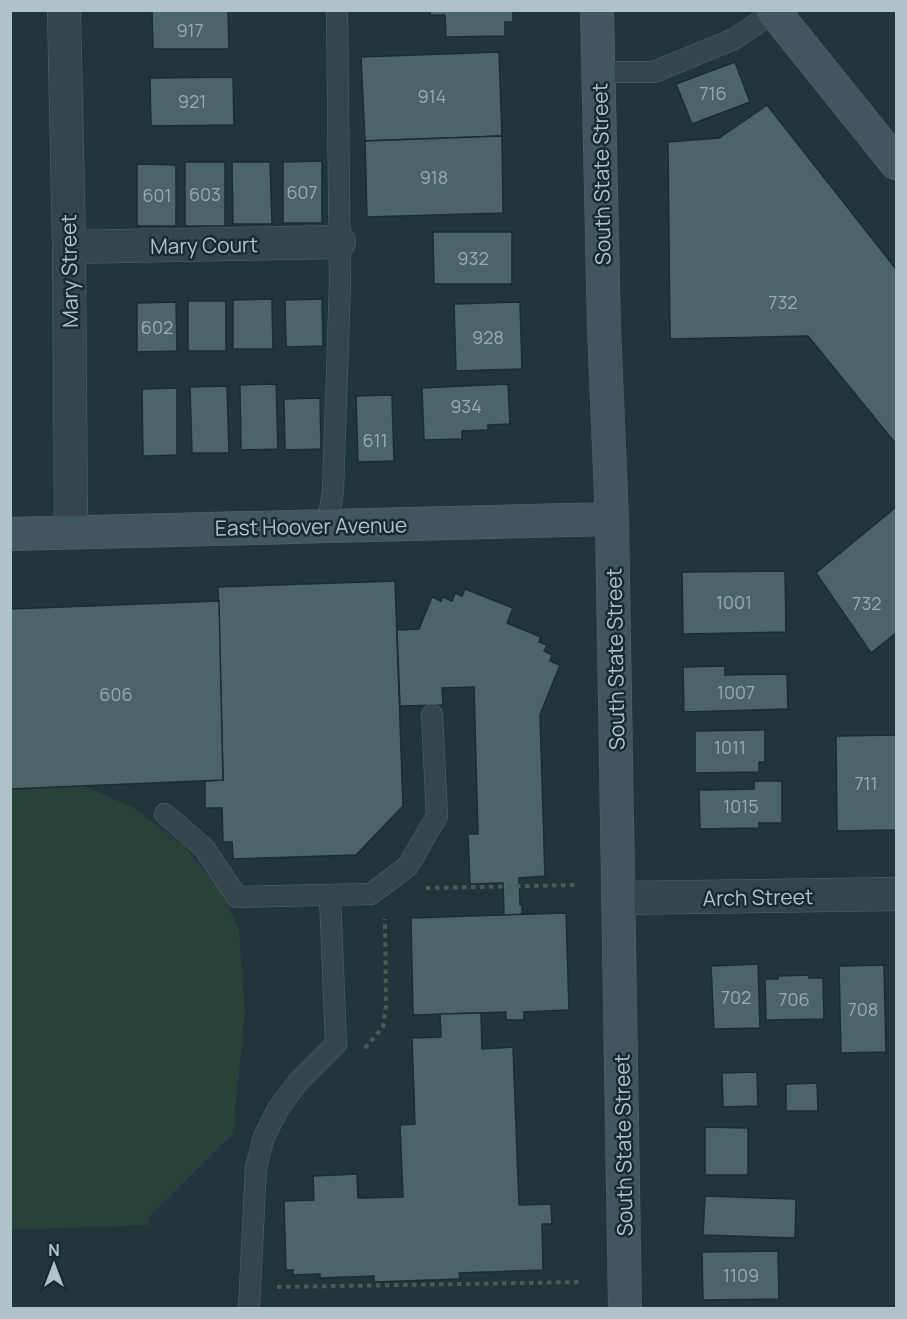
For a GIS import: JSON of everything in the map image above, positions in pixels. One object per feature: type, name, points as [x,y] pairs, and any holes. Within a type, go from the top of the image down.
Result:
[{"type":"main road","name":"South State Street","points":[[597,10],[604,339],[612,519],[625,1308]]},
{"type":"main road","points":[[774,11],[897,163]]},
{"type":"main road","name":"East Hoover Avenue","points":[[10,534],[612,519]]},
{"type":"street","name":"Mary Street","points":[[64,10],[69,247],[71,532]]},
{"type":"street","name":"Mary Court","points":[[69,247],[339,242]]},
{"type":"street","name":"Arch Street","points":[[619,898],[897,894]]},
{"type":"lane","points":[[328,525],[333,490],[340,283],[337,10]]},
{"type":"lane","points":[[599,72],[654,72],[734,39],[774,11]]},
{"type":"lane","points":[[165,814],[204,848],[237,897],[371,894],[408,866],[437,816],[432,715]]},
{"type":"lane","points":[[249,1308],[253,1199],[256,1167],[264,1137],[278,1109],[298,1082],[336,1044],[330,895]]},
{"type":"path","points":[[425,888],[576,885]]},
{"type":"path","points":[[360,1053],[383,1027],[386,1006],[386,910]]},
{"type":"path","points":[[275,1294],[275,1287],[583,1282]]},
{"type":"green space","points":[[84,786],[134,808],[184,846],[222,892],[239,930],[245,1013],[233,1134],[149,1217],[149,1225],[11,1230],[11,789]]},
{"type":"building","points":[[152,10],[228,10],[229,49],[153,49]]},
{"type":"building","points":[[430,10],[513,10],[513,22],[505,22],[505,36],[446,37],[445,15],[430,15]]},
{"type":"building","points":[[499,52],[502,136],[365,141],[361,57]]},
{"type":"building","points":[[735,62],[750,102],[692,124],[676,84]]},
{"type":"building","points":[[233,77],[234,125],[151,126],[150,78]]},
{"type":"building","points":[[767,105],[896,269],[896,444],[808,336],[670,339],[668,142],[719,138]]},
{"type":"building","points":[[502,136],[503,213],[367,217],[365,141]]},
{"type":"building","points":[[322,161],[322,223],[283,223],[283,162]]},
{"type":"building","points":[[185,162],[225,162],[225,226],[185,226]]},
{"type":"building","points":[[232,162],[270,162],[272,224],[233,224]]},
{"type":"building","points":[[137,164],[176,165],[176,226],[137,226]]},
{"type":"building","points":[[433,232],[512,232],[512,284],[434,284]]},
{"type":"building","points":[[272,299],[273,349],[233,349],[233,300]]},
{"type":"building","points":[[322,299],[323,346],[286,347],[285,300]]},
{"type":"building","points":[[188,301],[226,301],[226,351],[188,351]]},
{"type":"building","points":[[176,302],[177,351],[137,352],[137,303]]},
{"type":"building","points":[[520,302],[522,369],[456,371],[454,304]]},
{"type":"building","points":[[276,384],[278,449],[241,450],[240,385]]},
{"type":"building","points":[[508,384],[510,424],[488,425],[488,430],[462,431],[462,439],[424,440],[422,388]]},
{"type":"building","points":[[227,386],[229,453],[192,453],[190,387]]},
{"type":"building","points":[[177,388],[177,455],[143,456],[142,389]]},
{"type":"building","points":[[392,395],[394,461],[358,462],[356,396]]},
{"type":"building","points":[[320,398],[321,449],[285,450],[284,399]]},
{"type":"building","points":[[896,507],[896,633],[871,653],[816,573]]},
{"type":"building","points":[[785,571],[786,632],[683,634],[682,572]]},
{"type":"building","points":[[395,581],[403,806],[356,855],[233,859],[232,842],[223,842],[222,808],[205,808],[205,781],[223,780],[218,587]]},
{"type":"building","points":[[465,589],[513,608],[507,623],[541,637],[539,642],[547,645],[544,651],[552,655],[550,661],[560,665],[540,715],[545,876],[519,878],[522,915],[504,915],[503,883],[470,884],[468,834],[478,834],[474,687],[442,688],[443,705],[400,706],[397,630],[419,629],[432,597],[441,601],[443,597],[452,601],[455,593],[462,596]]},
{"type":"building","points":[[219,601],[223,780],[10,789],[10,609]]},
{"type":"building","points":[[725,666],[725,675],[787,674],[788,709],[684,712],[683,667]]},
{"type":"building","points":[[765,730],[765,762],[759,762],[759,772],[695,773],[695,731]]},
{"type":"building","points":[[896,735],[896,830],[837,831],[836,736]]},
{"type":"building","points":[[754,781],[782,781],[782,823],[759,823],[759,828],[700,829],[699,790],[754,789]]},
{"type":"building","points":[[566,913],[569,1010],[524,1012],[524,1020],[506,1020],[506,1012],[413,1015],[411,918]]},
{"type":"building","points":[[758,964],[760,1028],[714,1029],[711,966]]},
{"type":"building","points":[[884,965],[886,1052],[841,1053],[839,966]]},
{"type":"building","points":[[809,975],[809,978],[823,978],[824,1019],[766,1020],[765,979],[778,979],[778,976]]},
{"type":"building","points":[[481,1013],[482,1049],[513,1047],[519,1205],[551,1204],[552,1224],[542,1224],[543,1270],[459,1273],[460,1279],[374,1282],[374,1276],[320,1278],[320,1274],[293,1275],[293,1270],[286,1270],[284,1201],[314,1200],[313,1176],[357,1174],[358,1198],[403,1197],[400,1125],[415,1124],[412,1038],[441,1037],[440,1014]]},
{"type":"building","points":[[757,1072],[758,1106],[723,1107],[722,1073]]},
{"type":"building","points":[[817,1083],[818,1111],[786,1111],[786,1084]]},
{"type":"building","points":[[705,1127],[748,1128],[748,1175],[705,1175]]},
{"type":"building","points":[[705,1196],[796,1199],[795,1238],[703,1235]]},
{"type":"building","points":[[778,1251],[779,1299],[703,1300],[702,1252]]}]
